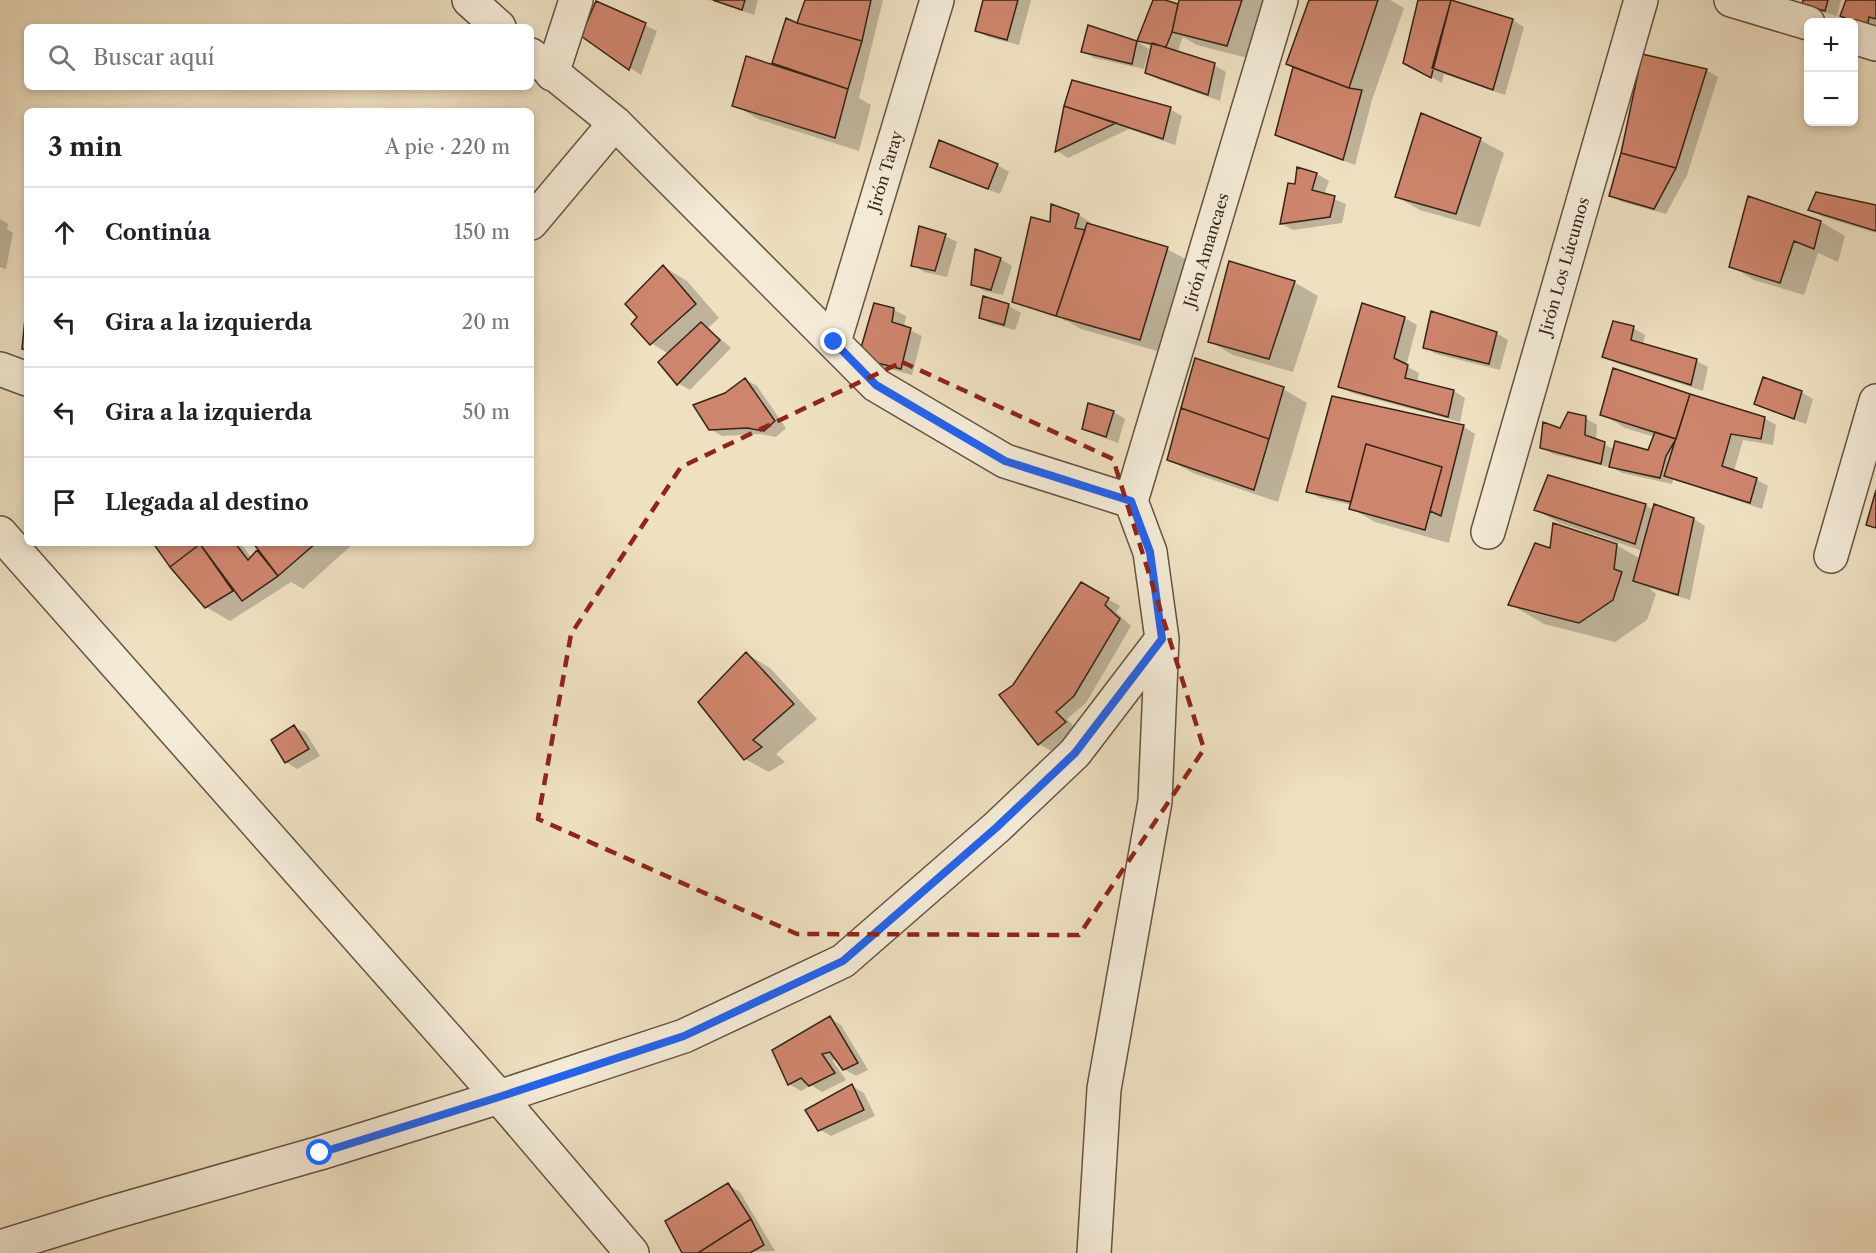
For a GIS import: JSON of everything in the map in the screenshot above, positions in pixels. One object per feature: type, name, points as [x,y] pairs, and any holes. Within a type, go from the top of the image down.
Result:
[{"type":"street","points":[[469,0],[497,24]]},
{"type":"street","points":[[576,0],[541,64],[615,123],[876,385],[1005,461],[1131,501],[1150,552],[1162,639],[1155,801],[1104,1089],[1094,1253]]},
{"type":"street","name":"Jirón Taray","points":[[834,342],[937,0]]},
{"type":"street","name":"Jirón Amancaes","points":[[1131,501],[1281,0]]},
{"type":"street","name":"Jirón Los Lúcumos","points":[[1488,532],[1641,0]]},
{"type":"street","points":[[1731,0],[1804,22]]},
{"type":"street","points":[[1858,38],[1876,44]]},
{"type":"street","points":[[534,219],[615,123]]},
{"type":"street","points":[[0,369],[24,378]]},
{"type":"street","points":[[1831,556],[1876,401]]},
{"type":"street","points":[[0,533],[499,1097],[632,1253]]},
{"type":"street","points":[[0,1247],[320,1153],[684,1036],[843,961],[997,827],[1075,753],[1162,639]]},
{"type":"highlighted area","points":[[902,362],[1113,459],[1204,749],[1079,935],[797,934],[538,819],[571,634],[681,467]]},
{"type":"building","points":[[713,0],[745,0],[742,10]]},
{"type":"building","points":[[805,0],[871,0],[862,41],[797,23]]},
{"type":"building","points":[[983,0],[1018,0],[1007,40],[975,31]]},
{"type":"building","points":[[1153,0],[1165,0],[1178,4],[1166,47],[1137,41]]},
{"type":"building","points":[[1179,0],[1242,0],[1227,46],[1172,32]]},
{"type":"building","points":[[1309,0],[1378,0],[1349,88],[1286,64]]},
{"type":"building","points":[[1418,0],[1451,0],[1431,78],[1403,63]]},
{"type":"building","points":[[1451,0],[1513,19],[1493,90],[1432,68]]},
{"type":"building","points":[[1803,0],[1828,0],[1825,11],[1802,4]]},
{"type":"building","points":[[1846,0],[1876,0],[1876,19],[1869,17],[1867,27],[1858,23],[1858,18],[1840,16]]},
{"type":"building","points":[[596,1],[646,23],[629,70],[581,36]]},
{"type":"building","points":[[786,18],[862,41],[848,89],[772,63]]},
{"type":"building","points":[[1088,25],[1137,41],[1132,64],[1081,52]]},
{"type":"building","points":[[1152,43],[1215,63],[1208,95],[1145,73]]},
{"type":"building","points":[[1642,54],[1707,69],[1676,168],[1621,153]]},
{"type":"building","points":[[746,56],[848,89],[835,138],[732,106]]},
{"type":"building","points":[[1293,67],[1349,88],[1362,90],[1343,160],[1275,135]]},
{"type":"building","points":[[1072,80],[1171,107],[1163,139],[1064,106]]},
{"type":"building","points":[[1064,106],[1116,123],[1055,152]]},
{"type":"building","points":[[1421,113],[1481,138],[1456,214],[1395,197]]},
{"type":"building","points":[[939,140],[998,164],[988,189],[930,167]]},
{"type":"building","points":[[1621,153],[1676,168],[1654,209],[1609,196]]},
{"type":"building","points":[[1297,167],[1317,173],[1312,190],[1335,196],[1330,217],[1280,224],[1288,183],[1295,184]]},
{"type":"building","points":[[1816,192],[1876,205],[1876,231],[1808,210]]},
{"type":"building","points":[[1748,196],[1821,221],[1814,249],[1794,241],[1780,283],[1729,267]]},
{"type":"building","points":[[1051,204],[1079,214],[1075,228],[1085,230],[1056,316],[1012,302],[1031,217],[1050,222]]},
{"type":"building","points":[[1087,223],[1168,247],[1140,340],[1056,316]]},
{"type":"building","points":[[919,226],[946,234],[935,271],[911,266]]},
{"type":"building","points":[[975,249],[1001,258],[991,290],[971,285]]},
{"type":"building","points":[[1229,261],[1295,281],[1269,359],[1208,342]]},
{"type":"building","points":[[663,265],[696,304],[650,345],[631,324],[637,317],[625,304]]},
{"type":"building","points":[[983,296],[1009,304],[1004,325],[979,318]]},
{"type":"building","points":[[874,303],[894,308],[892,322],[911,328],[901,369],[858,358]]},
{"type":"building","points":[[1362,303],[1405,317],[1394,358],[1408,365],[1405,378],[1454,390],[1448,417],[1338,387]]},
{"type":"building","points":[[1431,311],[1497,332],[1489,364],[1423,348]]},
{"type":"building","points":[[1613,321],[1634,326],[1631,340],[1697,359],[1691,385],[1602,357]]},
{"type":"building","points":[[701,322],[720,340],[677,385],[658,362]]},
{"type":"building","points":[[1195,358],[1284,387],[1269,439],[1181,408]]},
{"type":"building","points":[[1613,368],[1690,394],[1676,439],[1600,415]]},
{"type":"building","points":[[1763,377],[1802,391],[1794,419],[1754,404]]},
{"type":"building","points":[[745,378],[775,421],[764,431],[747,428],[709,430],[693,405],[725,393]]},
{"type":"building","points":[[1690,394],[1765,417],[1761,439],[1731,434],[1722,466],[1757,478],[1750,503],[1664,476]]},
{"type":"building","points":[[1332,396],[1464,425],[1441,516],[1430,511],[1442,467],[1366,444],[1351,502],[1306,492]]},
{"type":"building","points":[[1088,403],[1114,411],[1106,437],[1082,429]]},
{"type":"building","points":[[1181,408],[1269,439],[1254,490],[1167,460]]},
{"type":"building","points":[[1568,412],[1586,416],[1585,435],[1605,442],[1601,464],[1540,448],[1543,422],[1560,428]]},
{"type":"building","points":[[1655,432],[1676,439],[1666,456],[1660,478],[1609,467],[1615,441],[1648,450]]},
{"type":"building","points":[[1366,444],[1442,467],[1425,530],[1349,509]]},
{"type":"building","points":[[1548,475],[1646,504],[1635,544],[1534,510]]},
{"type":"building","points":[[1876,490],[1876,528],[1866,525]]},
{"type":"building","points":[[1654,504],[1694,518],[1678,595],[1633,581]]},
{"type":"building","points":[[1553,523],[1617,544],[1614,569],[1622,572],[1613,600],[1579,623],[1508,605],[1535,543],[1550,548]]},
{"type":"building","points":[[155,546],[197,546],[170,567]]},
{"type":"building","points":[[197,546],[201,546],[233,591],[205,608],[170,567]]},
{"type":"building","points":[[201,546],[237,546],[248,560],[257,550],[278,576],[242,601]]},
{"type":"building","points":[[255,546],[313,546],[278,576]]},
{"type":"building","points":[[1081,582],[1109,598],[1105,605],[1120,619],[1074,696],[1056,712],[1066,722],[1038,745],[999,695],[1013,685]]},
{"type":"building","points":[[746,652],[794,704],[753,740],[762,747],[744,760],[698,702]]},
{"type":"building","points":[[294,725],[309,749],[285,763],[271,740]]},
{"type":"building","points":[[830,1016],[858,1063],[843,1070],[830,1052],[822,1054],[835,1073],[809,1086],[801,1078],[788,1085],[772,1050]]},
{"type":"building","points":[[852,1084],[864,1110],[818,1131],[805,1110]]},
{"type":"building","points":[[728,1183],[751,1219],[698,1253],[682,1253],[665,1221]]},
{"type":"building","points":[[751,1219],[764,1245],[750,1253],[698,1253]]},
{"type":"route","points":[[320,1153],[684,1036],[843,961],[997,827],[1075,753],[1162,639],[1150,552],[1131,501],[1005,461],[876,385],[834,342]]}]
